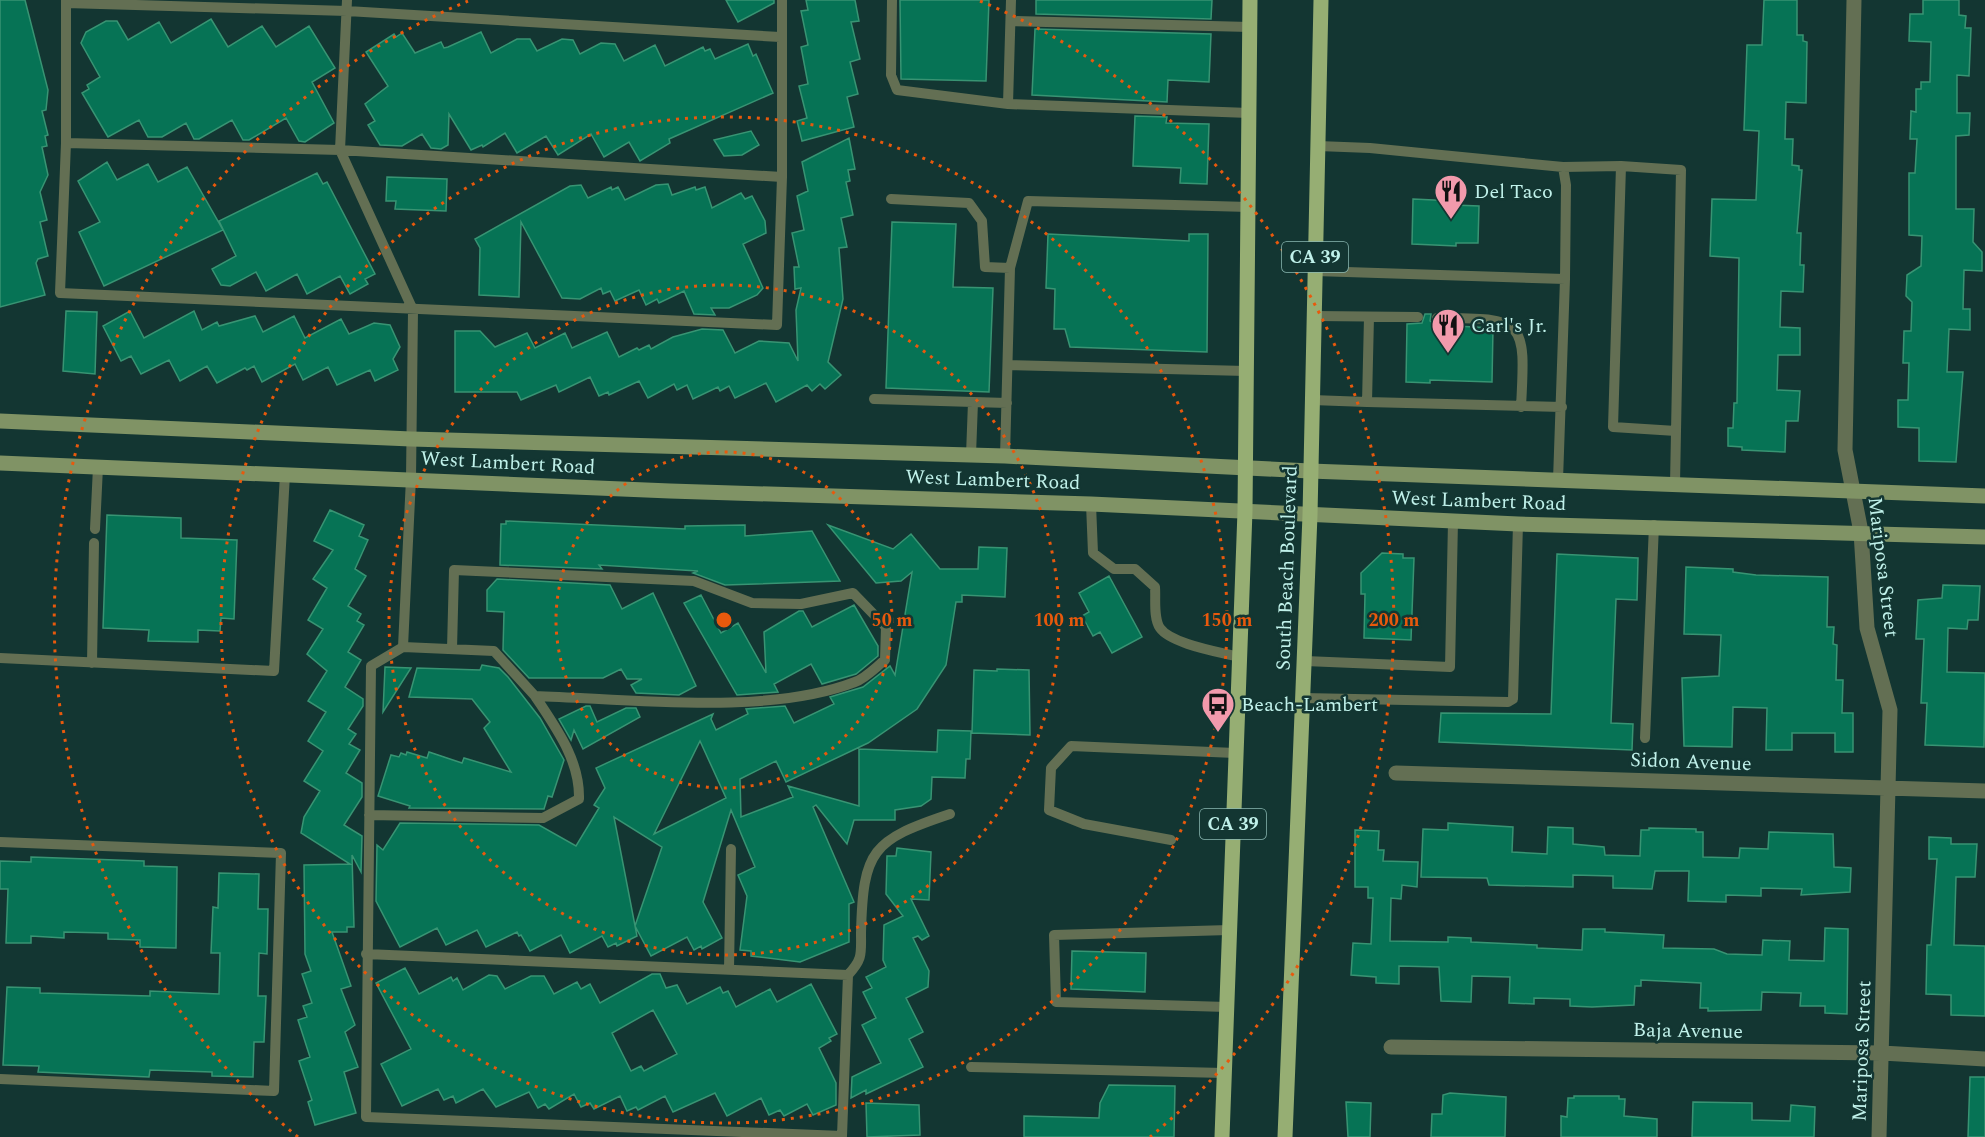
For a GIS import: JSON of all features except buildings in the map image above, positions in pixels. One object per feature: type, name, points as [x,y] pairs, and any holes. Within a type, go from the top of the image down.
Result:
[{"type":"main road","name":"CA 39","points":[[1222,1137],[1245,511],[1250,0]]},
{"type":"main road","name":"South Beach Boulevard","points":[[1285,1137],[1310,514],[1321,0]]},
{"type":"main road","name":"West Lambert Road","points":[[0,421],[411,439],[1005,456],[1246,466],[1310,471],[1985,496]]},
{"type":"main road","name":"West Lambert Road","points":[[0,463],[411,478],[670,491],[1091,504],[1518,524],[1654,525],[1985,537]]},
{"type":"street","name":"Mariposa Street","points":[[1854,0],[1845,450],[1861,532],[1867,628],[1890,710],[1890,788],[1879,1137]]},
{"type":"street","name":"Sidon Avenue","points":[[1396,773],[1985,791]]},
{"type":"street","name":"Baja Avenue","points":[[1391,1047],[1882,1053],[1985,1059]]},
{"type":"lane","points":[[780,37],[347,5],[66,2],[66,143],[60,293],[777,325],[782,177],[780,37],[782,0]]},
{"type":"lane","points":[[892,0],[891,75],[897,90],[1008,104],[1250,113]]},
{"type":"lane","points":[[1008,104],[1011,0]]},
{"type":"lane","points":[[347,5],[340,150],[413,310],[411,478],[403,646]]},
{"type":"lane","points":[[1011,21],[1250,27]]},
{"type":"lane","points":[[66,143],[340,150],[782,177]]},
{"type":"lane","points":[[1318,146],[1370,148],[1563,167],[1621,166],[1681,170],[1675,484]]},
{"type":"lane","points":[[1621,166],[1613,427],[1676,431]]},
{"type":"lane","points":[[1558,480],[1565,279],[1566,185],[1563,167]]},
{"type":"lane","points":[[891,199],[969,203],[982,221],[985,267],[1010,268]]},
{"type":"lane","points":[[1005,456],[1010,268],[1028,201],[1249,207]]},
{"type":"lane","points":[[1315,271],[1565,279]]},
{"type":"lane","points":[[1315,316],[1418,317]]},
{"type":"lane","points":[[1367,402],[1369,317]]},
{"type":"lane","points":[[1437,318],[1493,318],[1508,324],[1518,332],[1524,361],[1521,407]]},
{"type":"lane","points":[[1008,365],[1246,371]]},
{"type":"lane","points":[[874,399],[1007,403]]},
{"type":"lane","points":[[1312,400],[1562,407]]},
{"type":"lane","points":[[971,455],[973,402]]},
{"type":"lane","points":[[95,529],[98,467]]},
{"type":"lane","points":[[0,658],[274,671],[285,474]]},
{"type":"lane","points":[[1091,504],[1093,554],[1114,569],[1135,569],[1155,586],[1156,616],[1160,628],[1176,639],[1239,657]]},
{"type":"lane","points":[[1305,661],[1450,668],[1453,521]]},
{"type":"lane","points":[[1304,698],[1508,702],[1513,699],[1518,524]]},
{"type":"lane","points":[[1645,738],[1654,525]]},
{"type":"lane","points":[[92,663],[94,543]]},
{"type":"lane","points":[[452,649],[454,570],[694,581],[752,603],[801,604],[853,593],[886,627],[885,660],[857,682],[793,699],[710,702],[535,696]]},
{"type":"lane","points":[[369,815],[543,818],[579,799],[579,778],[561,735],[535,696],[494,651],[403,646],[371,666],[366,954],[366,1117],[842,1136],[848,975],[861,962],[865,873],[880,847],[905,829],[950,814]]},
{"type":"lane","points":[[1171,840],[1084,824],[1049,810],[1051,768],[1071,746],[1236,753]]},
{"type":"lane","points":[[0,842],[282,853],[274,1091],[0,1079]]},
{"type":"lane","points":[[729,970],[731,849]]},
{"type":"lane","points":[[1227,1007],[1056,1002],[1054,935],[1229,930]]},
{"type":"lane","points":[[366,954],[848,975]]},
{"type":"lane","points":[[971,1067],[1224,1072]]},
{"type":"place","name":"Del Taco","points":[[1451,220]]},
{"type":"place","name":"Carl's Jr.","points":[[1448,354]]},
{"type":"place","name":"Beach-Lambert","points":[[1218,733]]}]
